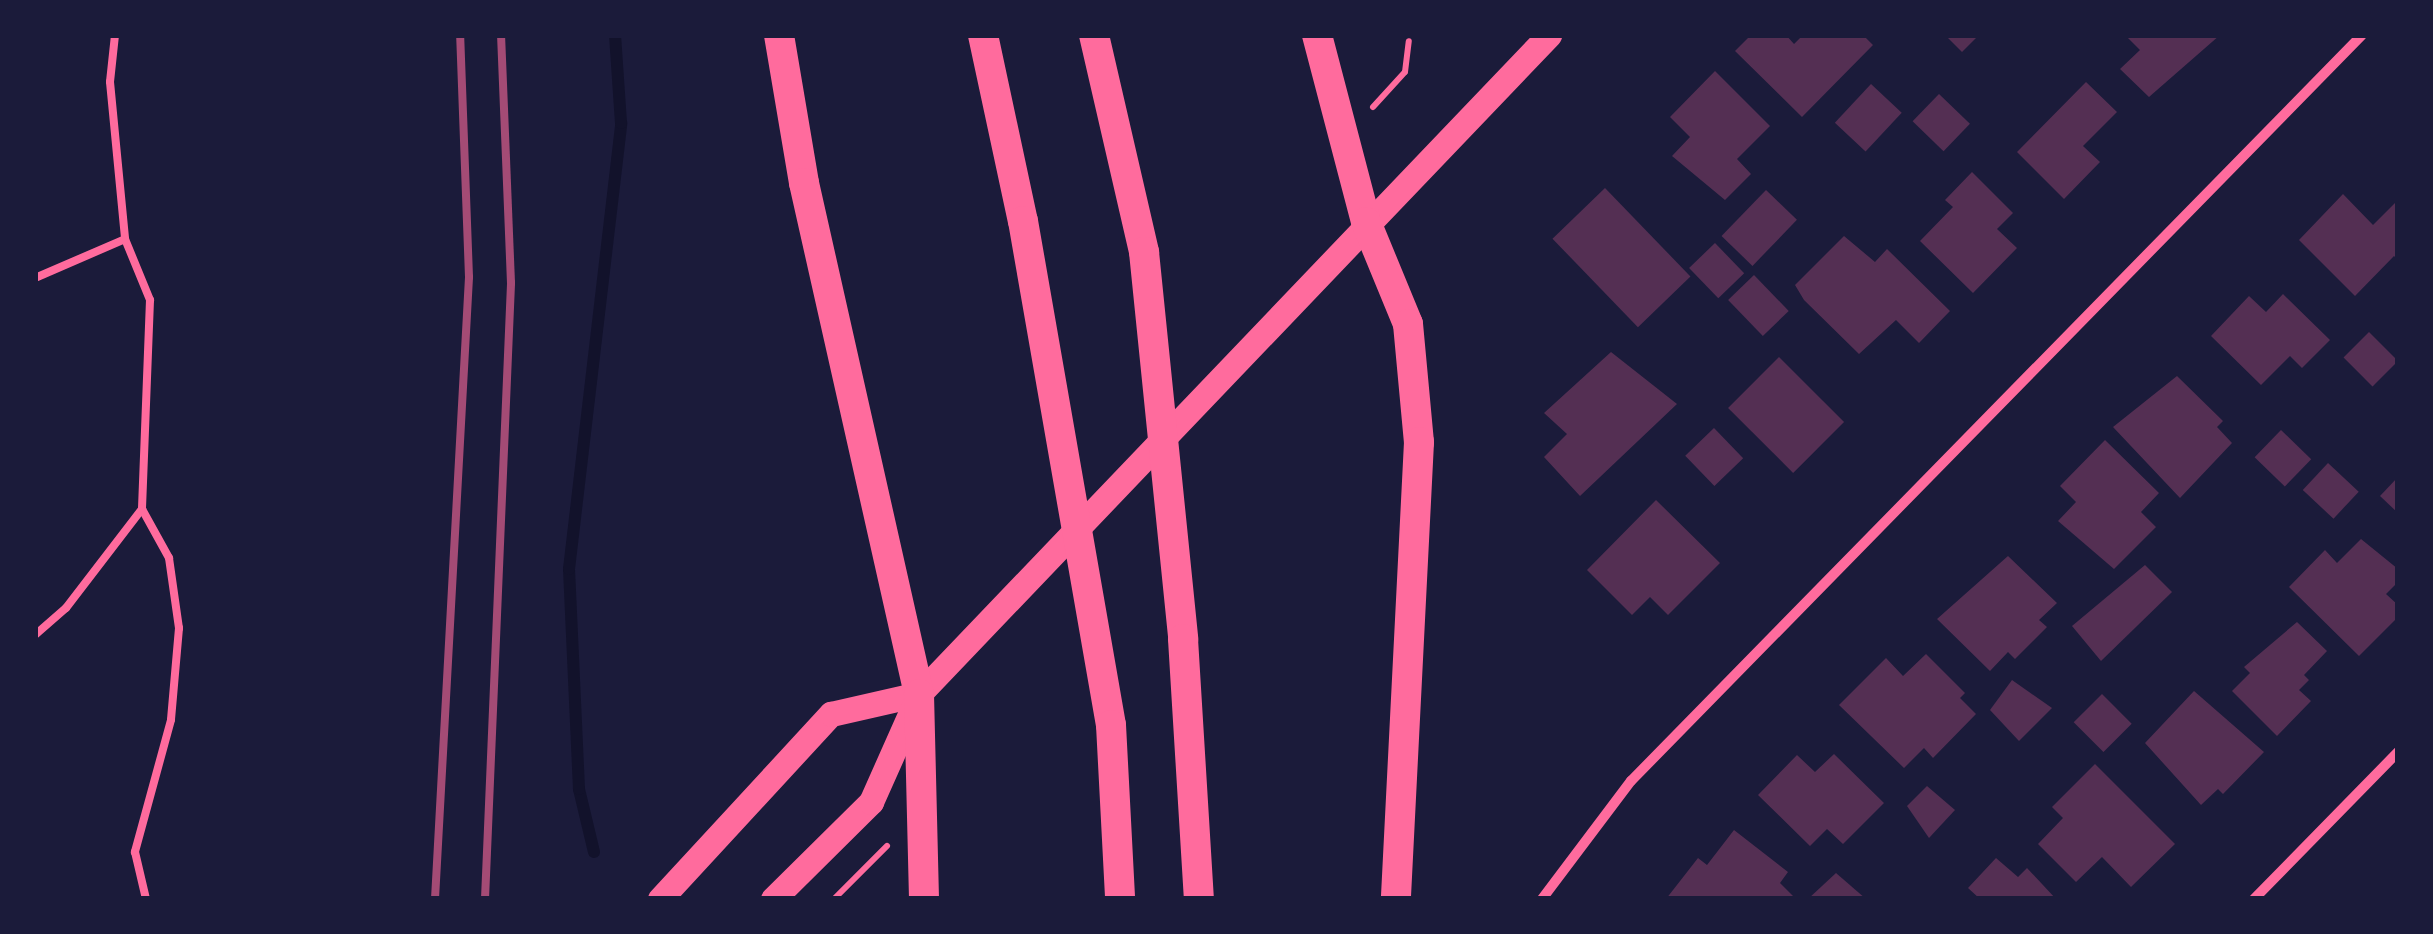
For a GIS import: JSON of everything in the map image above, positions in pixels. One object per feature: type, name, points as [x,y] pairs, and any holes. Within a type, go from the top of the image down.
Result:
[{"type":"highway","points":[[779,35],[808,202],[919,694],[924,899]]},
{"type":"highway","points":[[983,35],[1023,221],[1110,724],[1120,899]]},
{"type":"highway","points":[[1094,35],[1144,252],[1183,639],[1200,899]]},
{"type":"highway","points":[[1317,35],[1366,222],[1408,324],[1419,442],[1396,899]]},
{"type":"main road","points":[[773,899],[871,802],[919,694],[1548,35]]},
{"type":"main road","points":[[660,899],[831,714],[919,694]]},
{"type":"street","points":[[1542,899],[1631,781],[2362,35]]},
{"type":"street","points":[[2254,899],[2398,752]]},
{"type":"lane","points":[[115,35],[110,82],[125,239],[150,300],[142,509],[168,558],[179,628],[171,720],[134,852],[146,899]]},
{"type":"lane","points":[[35,278],[125,239]]},
{"type":"lane","points":[[35,635],[66,608],[142,509]]},
{"type":"path","points":[[1372,107],[1405,72],[1409,42]]},
{"type":"path","points":[[834,899],[891,842]]},
{"type":"building","points":[[1751,35],[1786,35],[1794,44],[1803,35],[1863,35],[1873,45],[1802,117],[1735,51]]},
{"type":"building","points":[[1945,35],[1979,35],[1962,52]]},
{"type":"building","points":[[2125,35],[2220,35],[2149,97],[2120,69],[2140,50]]},
{"type":"building","points":[[1715,71],[1770,126],[1737,159],[1751,174],[1725,200],[1672,156],[1690,137],[1670,117]]},
{"type":"building","points":[[2086,82],[2117,112],[2083,146],[2100,162],[2064,199],[2017,152]]},
{"type":"building","points":[[1871,84],[1902,113],[1866,151],[1835,123]]},
{"type":"building","points":[[1939,94],[1970,124],[1944,151],[1913,121]]},
{"type":"building","points":[[1972,172],[2013,213],[1997,229],[2017,248],[1973,293],[1920,241],[1953,207],[1945,200]]},
{"type":"building","points":[[1605,188],[1690,276],[1638,327],[1552,239]]},
{"type":"building","points":[[1766,190],[1797,220],[1752,266],[1722,236]]},
{"type":"building","points":[[2343,194],[2373,225],[2398,200],[2398,260],[2394,256],[2355,296],[2299,240]]},
{"type":"building","points":[[1844,236],[1875,262],[1887,249],[1950,311],[1919,343],[1896,320],[1859,354],[1804,300],[1795,285]]},
{"type":"building","points":[[1715,243],[1744,273],[1718,298],[1689,268]]},
{"type":"building","points":[[1754,275],[1789,311],[1763,336],[1728,300]]},
{"type":"building","points":[[2283,294],[2330,340],[2302,368],[2290,356],[2261,385],[2211,336],[2249,296],[2266,312]]},
{"type":"building","points":[[2369,332],[2398,361],[2373,386],[2344,357]]},
{"type":"building","points":[[1611,352],[1677,404],[1580,496],[1544,457],[1567,434],[1544,413]]},
{"type":"building","points":[[1779,357],[1844,422],[1793,473],[1728,408]]},
{"type":"building","points":[[2177,376],[2223,421],[2217,427],[2232,443],[2180,498],[2113,427]]},
{"type":"building","points":[[1714,428],[1743,458],[1714,486],[1685,456]]},
{"type":"building","points":[[2281,430],[2311,459],[2285,487],[2255,457]]},
{"type":"building","points":[[2105,440],[2159,493],[2141,512],[2156,527],[2114,569],[2058,521],[2076,502],[2060,486]]},
{"type":"building","points":[[2328,463],[2359,492],[2333,519],[2303,490]]},
{"type":"building","points":[[2398,477],[2398,513],[2380,496]]},
{"type":"building","points":[[1656,500],[1720,563],[1668,615],[1650,597],[1632,615],[1587,570]]},
{"type":"building","points":[[2361,539],[2398,569],[2398,582],[2386,594],[2398,605],[2398,617],[2359,656],[2289,587],[2325,550],[2337,563]]},
{"type":"building","points":[[2008,556],[2057,603],[2039,620],[2047,627],[2015,659],[2008,652],[1990,671],[1937,619]]},
{"type":"building","points":[[2145,565],[2172,592],[2101,661],[2072,626]]},
{"type":"building","points":[[2297,622],[2327,651],[2304,675],[2309,680],[2299,690],[2311,701],[2277,736],[2232,691],[2250,673],[2244,667]]},
{"type":"building","points":[[1926,654],[1965,693],[1960,698],[1976,714],[1933,758],[1924,748],[1904,768],[1839,705],[1886,658],[1903,676]]},
{"type":"building","points":[[2012,680],[2052,708],[2019,741],[1990,710]]},
{"type":"building","points":[[2194,691],[2264,752],[2223,794],[2218,789],[2201,805],[2145,743]]},
{"type":"building","points":[[2102,694],[2132,724],[2103,752],[2074,722]]},
{"type":"building","points":[[1834,754],[1884,803],[1843,844],[1827,829],[1810,846],[1758,795],[1797,755],[1815,772]]},
{"type":"building","points":[[2095,764],[2175,844],[2131,887],[2102,857],[2076,882],[2038,844],[2063,818],[2052,807]]},
{"type":"building","points":[[1927,786],[1955,810],[1929,838],[1907,806]]},
{"type":"building","points":[[1734,830],[1788,872],[1780,883],[1796,899],[1666,899],[1698,858],[1707,865]]},
{"type":"building","points":[[1996,858],[2018,877],[2027,868],[2056,899],[1980,899],[1968,888]]},
{"type":"building","points":[[1836,873],[1866,899],[1808,899]]},
{"type":"waterway","points":[[594,852],[579,789],[569,569],[621,123],[615,35]]},
{"type":"railway","points":[[435,899],[469,277],[460,35]]},
{"type":"railway","points":[[485,899],[511,283],[501,35]]}]
